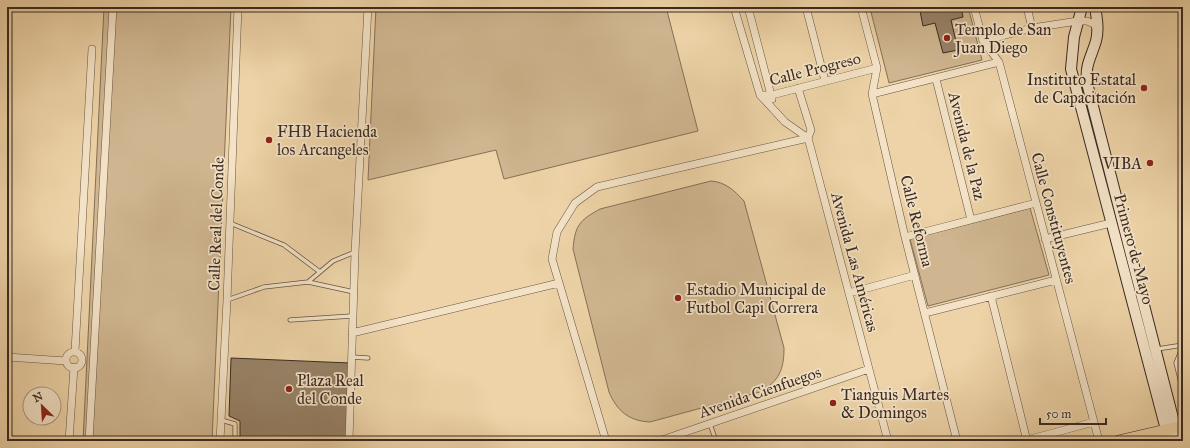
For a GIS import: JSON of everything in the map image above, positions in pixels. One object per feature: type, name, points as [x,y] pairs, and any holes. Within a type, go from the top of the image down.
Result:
[{"type":"main road","points":[[1118,441],[1175,427]]},
{"type":"street","points":[[89,441],[113,7]]},
{"type":"street","name":"Calle Real del Conde","points":[[220,441],[238,7]]},
{"type":"street","points":[[349,441],[352,316],[368,7]]},
{"type":"street","points":[[734,7],[760,95],[771,105],[785,122],[808,138]]},
{"type":"street","points":[[748,7],[772,95],[771,105]]},
{"type":"street","points":[[806,7],[825,81]]},
{"type":"street","name":"Calle Reforma","points":[[861,7],[877,68],[872,94],[905,237],[957,441]]},
{"type":"street","name":"Calle Constituyentes","points":[[974,7],[983,41],[999,62],[1099,441]]},
{"type":"street","points":[[1026,7],[1032,28]]},
{"type":"street","name":"Primero de Mayo","points":[[1082,7],[1078,21],[1071,70],[1112,223],[1175,427]]},
{"type":"street","name":"Primero de Mayo","points":[[1095,7],[1097,30],[1096,40],[1086,70],[1087,83],[1157,350],[1175,427]]},
{"type":"street","points":[[983,41],[1032,28],[1078,21],[1087,21],[1094,24],[1097,30]]},
{"type":"street","points":[[1074,44],[1079,50],[1086,52],[1092,50]]},
{"type":"street","points":[[75,351],[92,49]]},
{"type":"street","points":[[872,94],[999,62]]},
{"type":"street","name":"Calle Progreso","points":[[760,95],[772,95],[877,68]]},
{"type":"street","name":"Avenida de la Paz","points":[[936,79],[971,220]]},
{"type":"street","name":"Avenida Las Américas","points":[[798,88],[811,130],[808,138],[888,441]]},
{"type":"street","points":[[606,441],[552,259],[557,232],[575,203],[597,187],[808,138]]},
{"type":"street","points":[[905,237],[1036,203]]},
{"type":"street","points":[[1045,239],[1112,223]]},
{"type":"street","points":[[849,293],[915,275]]},
{"type":"street","points":[[925,312],[1056,280]]},
{"type":"street","points":[[352,333],[559,283]]},
{"type":"street","points":[[991,296],[1026,441],[1094,422]]},
{"type":"street","points":[[66,360],[69,353],[75,351]]},
{"type":"street","points":[[74,367],[78,366],[81,359],[80,355],[75,351]]},
{"type":"street","points":[[7,357],[66,360]]},
{"type":"street","points":[[66,360],[67,364],[74,367]]},
{"type":"street","points":[[69,441],[74,367]]},
{"type":"street","name":"Avenida Cienfuegos","points":[[659,441],[869,369]]},
{"type":"street","points":[[1170,441],[1175,427]]},
{"type":"street","points":[[1173,441],[1175,427]]},
{"type":"lane","points":[[230,222],[284,245],[320,272]]},
{"type":"lane","points":[[308,282],[333,261],[355,252]]},
{"type":"lane","points":[[227,300],[264,287],[308,282],[354,292]]},
{"type":"lane","points":[[290,320],[352,316]]},
{"type":"lane","points":[[1157,350],[1183,345]]},
{"type":"lane","points":[[1182,387],[1176,363],[1183,345]]},
{"type":"lane","points":[[352,357],[368,358]]},
{"type":"lane","points":[[221,420],[235,424],[235,441]]},
{"type":"lane","points":[[710,424],[716,441]]},
{"type":"shaded area","points":[[104,7],[231,7],[212,441],[83,441]]},
{"type":"shaded area","points":[[376,7],[666,7],[698,131],[504,179],[496,150],[368,180]]},
{"type":"shaded area","points":[[891,7],[968,7],[982,60],[889,83],[871,12]]},
{"type":"shaded area","name":"Estadio Municipal de Futbol Capi Correra","points":[[711,181],[721,183],[729,187],[744,201],[784,348],[783,363],[776,379],[772,384],[760,392],[650,422],[636,420],[620,410],[609,392],[573,249],[575,234],[583,220],[600,209]]},
{"type":"shaded area","points":[[1030,208],[1049,275],[928,306],[910,239]]},
{"type":"building","name":"Templo de San Juan Diego","points":[[931,7],[961,7],[963,17],[951,20],[958,50],[943,53],[935,23],[923,26],[920,11]]},
{"type":"building","name":"Plaza Real del Conde","points":[[231,358],[350,363],[346,441],[240,441],[240,421],[229,416]]},
{"type":"place","name":"Templo de San Juan Diego","points":[[947,38]]},
{"type":"place","name":"Instituto Estatal de Capacitación","points":[[1144,88]]},
{"type":"place","name":"FHB Hacienda los Arcangeles","points":[[269,140]]},
{"type":"place","name":"VIBA","points":[[1150,163]]},
{"type":"place","name":"Estadio Municipal de Futbol Capi Correra","points":[[678,298]]},
{"type":"place","name":"Plaza Real del Conde","points":[[289,389]]},
{"type":"place","name":"Tianguis Martes & Domingos","points":[[833,403]]}]
